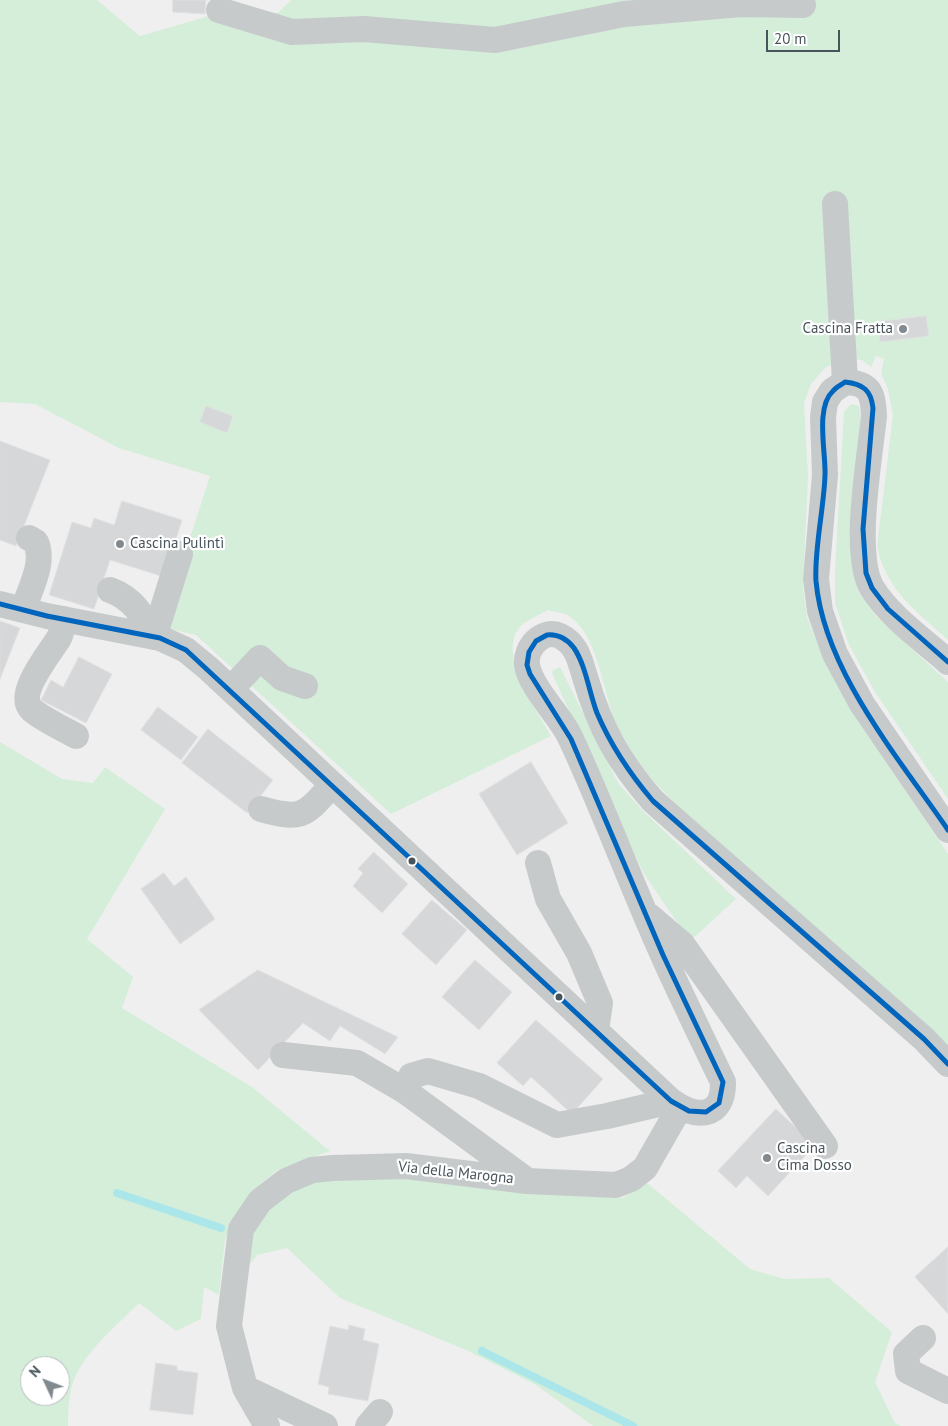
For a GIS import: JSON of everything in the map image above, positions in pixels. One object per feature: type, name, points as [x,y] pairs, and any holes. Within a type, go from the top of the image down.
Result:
[{"type":"street","points":[[219,10],[292,32],[364,29],[495,40],[624,14],[741,4],[804,5]]},
{"type":"street","points":[[835,204],[845,382]]},
{"type":"street","points":[[948,662],[887,608],[871,587],[863,564],[862,539],[874,416],[873,397],[863,386],[845,382],[832,391],[825,402],[823,416],[825,475],[816,579],[820,611],[835,654],[862,704],[948,830]]},
{"type":"street","points":[[29,538],[36,542],[40,551],[38,565],[12,607],[154,636],[186,650],[231,689],[676,1104],[690,1112],[702,1113],[710,1111],[718,1104],[723,1093],[723,1082],[645,912],[570,737],[530,677],[527,663],[530,649],[538,639],[550,634],[561,636],[571,644],[579,655],[598,715],[609,742],[631,775],[654,801],[924,1040],[948,1064]]},
{"type":"street","points":[[154,636],[180,554]]},
{"type":"street","points":[[110,590],[123,595],[139,608],[154,636]]},
{"type":"street","points":[[64,619],[60,636],[38,671],[27,693],[27,703],[32,710],[76,736]]},
{"type":"street","points":[[231,689],[260,658],[282,678],[305,686]]},
{"type":"street","points":[[261,809],[295,816],[308,811],[332,785]]},
{"type":"street","points":[[538,863],[548,899],[578,953],[600,1003],[596,1031]]},
{"type":"street","points":[[645,912],[682,944],[825,1146]]},
{"type":"street","points":[[282,1055],[356,1063],[405,1091],[527,1182]]},
{"type":"street","points":[[405,1091],[411,1076],[428,1071],[479,1086],[557,1125],[676,1104]]},
{"type":"street","name":"Via della Marogna","points":[[267,1426],[245,1388],[229,1326],[241,1229],[260,1201],[286,1181],[312,1170],[406,1166],[527,1182],[616,1185],[631,1179],[645,1168],[676,1104]]},
{"type":"street","points":[[923,1338],[906,1354],[908,1371],[948,1391]]},
{"type":"street","points":[[245,1388],[325,1426]]},
{"type":"green space","points":[[0,0],[97,0],[140,36],[233,9],[278,13],[291,0],[948,0],[948,640],[904,599],[887,575],[877,546],[893,415],[888,389],[881,374],[884,359],[876,356],[871,367],[862,360],[843,358],[825,368],[811,384],[804,403],[808,476],[803,587],[807,617],[826,663],[852,711],[948,854],[948,1049],[930,1029],[675,803],[650,777],[630,750],[618,728],[599,666],[586,635],[578,623],[567,615],[548,610],[527,621],[515,634],[513,648],[520,679],[551,736],[391,814],[196,635],[161,627],[210,476],[119,448],[35,404],[0,402]]},
{"type":"green space","points":[[851,404],[859,406],[863,434],[852,562],[858,591],[877,617],[948,682],[948,799],[875,692],[849,645],[835,603],[835,570],[844,412]]},
{"type":"green space","points":[[560,667],[618,783],[643,811],[736,899],[690,941],[644,874],[631,848],[552,673],[553,670]]},
{"type":"green space","points":[[0,742],[62,779],[93,783],[105,767],[165,809],[87,939],[133,977],[122,1008],[252,1087],[330,1151],[277,1170],[250,1193],[225,1240],[219,1295],[204,1287],[201,1319],[176,1331],[139,1303],[97,1344],[88,1356],[74,1381],[70,1395],[70,1356],[20,1356],[20,1406],[68,1406],[68,1426],[0,1426]]},
{"type":"green space","points":[[431,1176],[537,1194],[623,1198],[647,1183],[750,1269],[784,1279],[829,1278],[892,1332],[875,1382],[895,1423],[901,1426],[593,1426],[536,1385],[466,1350],[340,1298],[287,1248],[257,1255],[246,1269],[252,1229],[260,1214],[307,1181]]},
{"type":"building","points":[[173,0],[206,0],[205,14],[173,12]]},
{"type":"building","name":"Cascina Fratta","points":[[926,316],[929,336],[880,342],[878,322]]},
{"type":"building","points":[[206,406],[233,416],[227,433],[200,422]]},
{"type":"building","points":[[0,441],[50,460],[16,546],[0,540]]},
{"type":"building","name":"Cascina Pulintì","points":[[122,501],[182,520],[164,577],[110,560],[94,609],[49,595],[72,522],[91,528],[94,518],[114,525]]},
{"type":"building","points":[[0,621],[20,628],[0,679]]},
{"type":"building","points":[[79,657],[112,674],[86,723],[41,700],[51,680],[63,687]]},
{"type":"building","points":[[158,707],[198,737],[181,760],[141,730]]},
{"type":"building","points":[[208,729],[273,780],[247,813],[182,763]]},
{"type":"building","points":[[531,762],[568,823],[517,855],[479,794]]},
{"type":"building","points":[[374,852],[408,884],[382,913],[353,886],[363,873],[358,869]]},
{"type":"building","points":[[164,873],[174,886],[186,877],[215,919],[180,944],[141,889]]},
{"type":"building","points":[[432,900],[467,930],[436,965],[402,934]]},
{"type":"building","points":[[475,960],[512,992],[479,1030],[442,997]]},
{"type":"building","points":[[258,970],[398,1037],[385,1054],[340,1026],[330,1041],[303,1023],[258,1070],[199,1010]]},
{"type":"building","points":[[536,1020],[603,1079],[572,1114],[531,1077],[523,1086],[497,1063]]},
{"type":"building","name":"Cascina Cima Dosso","points":[[776,1109],[815,1145],[768,1196],[747,1176],[736,1188],[718,1171]]},
{"type":"building","points":[[948,1247],[948,1314],[915,1277]]},
{"type":"building","points":[[349,1325],[365,1329],[363,1340],[379,1344],[368,1401],[328,1394],[329,1387],[318,1384],[330,1326],[348,1330]]},
{"type":"building","points":[[156,1363],[177,1366],[177,1370],[198,1373],[193,1415],[150,1410]]},
{"type":"waterway","points":[[117,1193],[221,1228]]},
{"type":"waterway","points":[[482,1351],[633,1426]]},
{"type":"transit line","points":[[948,662],[888,609],[872,588],[866,573],[863,529],[873,408],[868,392],[865,389],[857,384],[845,382],[834,390],[824,408],[825,475],[816,569],[816,581],[822,615],[833,648],[848,680],[887,743],[948,830]]},
{"type":"transit line","points":[[0,604],[47,616],[160,638],[186,650],[671,1101],[689,1111],[706,1112],[719,1103],[723,1082],[663,955],[571,739],[530,674],[527,665],[529,652],[536,641],[547,635],[555,635],[562,638],[574,648],[578,655],[597,713],[608,737],[629,770],[653,801],[924,1039],[948,1064]]},
{"type":"place","name":"Cascina Fratta","points":[[903,329]]},
{"type":"place","name":"Cascina Pulintì","points":[[120,544]]},
{"type":"place","name":"Cascina Cima Dosso","points":[[767,1158]]}]
